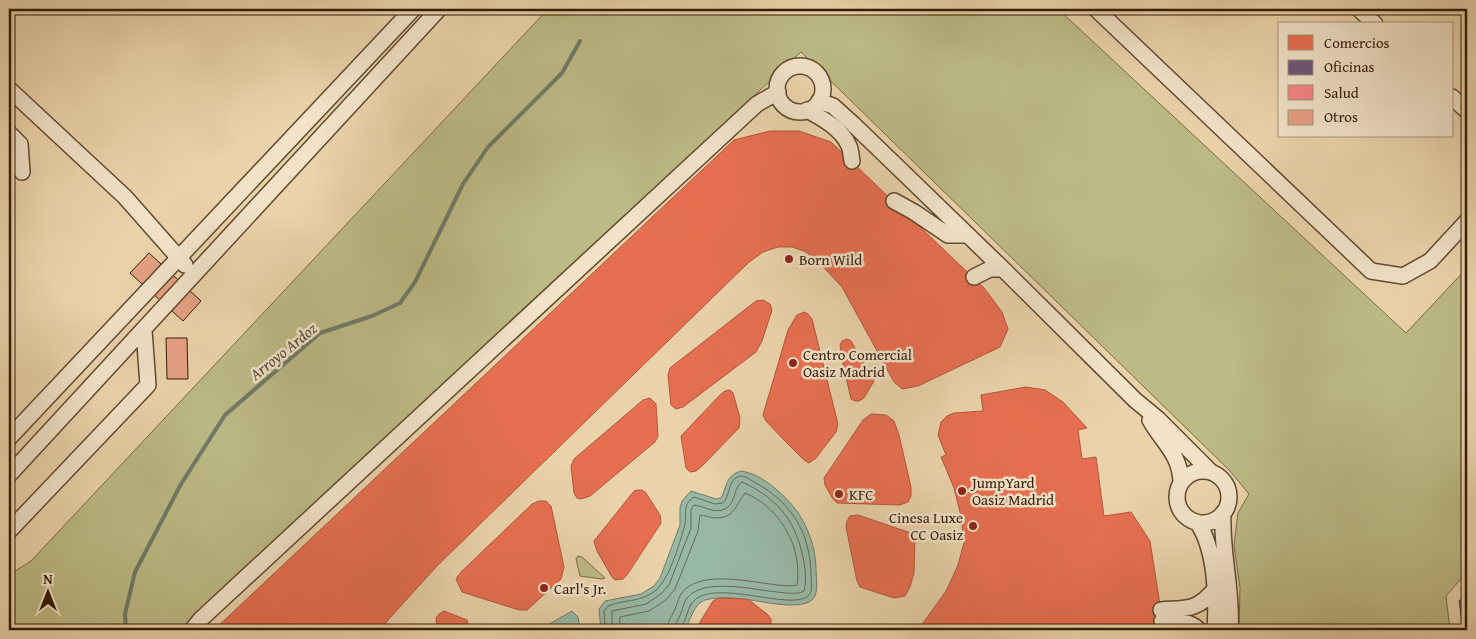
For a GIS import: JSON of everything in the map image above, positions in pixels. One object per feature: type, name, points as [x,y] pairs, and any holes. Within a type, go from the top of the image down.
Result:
[{"type":"street","points":[[9,438],[413,9]]},
{"type":"street","points":[[9,475],[440,9]]},
{"type":"street","points":[[1096,9],[1371,271],[1403,276],[1430,261],[1467,222]]},
{"type":"street","points":[[1359,9],[1373,22]]},
{"type":"street","points":[[798,66],[805,67],[818,74],[823,87],[819,101],[814,107],[807,110],[791,110],[780,99],[778,92],[780,78],[785,72],[798,66]]},
{"type":"street","points":[[9,89],[125,197],[180,258],[193,276]]},
{"type":"street","points":[[192,630],[201,619],[749,111],[778,92]]},
{"type":"street","points":[[1454,99],[1467,111]]},
{"type":"street","points":[[819,101],[833,106],[853,124],[1143,408],[1158,419],[1211,472],[1224,482],[1229,498],[1223,513],[1216,519],[1198,522],[1185,516],[1180,510],[1177,496],[1181,482],[1181,470],[1176,456],[1143,408]]},
{"type":"street","points":[[807,110],[822,118],[840,132],[850,146],[852,162]]},
{"type":"street","points":[[9,133],[20,144],[22,172]]},
{"type":"street","points":[[894,201],[948,235],[967,235]]},
{"type":"street","points":[[974,278],[990,270],[1003,269]]},
{"type":"street","points":[[9,532],[148,385],[144,330]]},
{"type":"street","points":[[1181,482],[1195,472],[1211,472]]},
{"type":"street","points":[[1223,513],[1223,541],[1230,588],[1230,630]]},
{"type":"street","points":[[1198,522],[1204,531],[1208,544],[1215,589],[1215,630]]},
{"type":"street","points":[[1164,622],[1196,607],[1206,600],[1215,589]]},
{"type":"street","points":[[1164,622],[1183,621],[1195,626],[1199,630]]},
{"type":"shaded area","points":[[548,9],[1058,9],[1406,333],[1467,268],[1467,572],[1446,596],[1450,630],[1239,630],[1240,588],[1234,545],[1238,513],[1249,494],[1230,471],[801,52],[188,623],[183,630],[9,630],[9,575],[31,561]]},
{"type":"shaded area","points":[[578,556],[582,557],[605,578],[580,576],[576,559]]},
{"type":"water","points":[[741,471],[763,479],[776,489],[793,506],[802,520],[812,544],[816,561],[817,589],[813,599],[799,605],[789,605],[733,598],[714,598],[705,600],[698,605],[684,630],[601,630],[599,609],[605,601],[641,594],[654,586],[660,578],[680,525],[682,501],[691,491],[716,499],[721,498],[729,478]]},
{"type":"water","points":[[572,611],[578,617],[580,630],[539,630]]},
{"type":"building: Comercios","points":[[770,131],[799,131],[831,142],[984,288],[1002,312],[1008,329],[1000,347],[918,386],[902,389],[894,382],[842,287],[814,257],[792,247],[778,247],[763,252],[748,263],[437,566],[381,630],[214,630],[734,140]]},
{"type":"building: Comercios","points":[[763,300],[770,304],[772,310],[762,341],[756,352],[683,407],[676,409],[671,405],[668,375],[670,368],[756,301]]},
{"type":"building: Comercios","points":[[804,312],[812,319],[838,424],[836,432],[816,458],[809,463],[783,439],[766,421],[763,415],[788,330],[797,315]]},
{"type":"building: Comercios","points":[[847,339],[851,341],[874,381],[864,398],[859,401],[851,399],[843,364],[840,345],[842,341]]},
{"type":"building: Comercios","points":[[1026,387],[1045,390],[1063,402],[1087,428],[1078,430],[1082,459],[1096,457],[1104,516],[1131,512],[1150,541],[1164,630],[922,630],[921,626],[946,591],[958,565],[964,543],[961,516],[954,488],[941,457],[946,455],[938,435],[941,422],[947,416],[954,413],[983,411],[981,395]]},
{"type":"building: Comercios","points":[[730,390],[733,393],[740,418],[739,428],[702,466],[696,471],[690,472],[686,468],[681,436],[720,395]]},
{"type":"building: Comercios","points":[[650,398],[656,404],[658,436],[655,442],[590,496],[581,499],[577,498],[574,493],[571,466],[574,459],[643,400]]},
{"type":"building: Comercios","points":[[871,414],[886,415],[894,421],[899,435],[911,487],[911,496],[908,502],[900,505],[837,503],[825,485],[824,478],[863,420]]},
{"type":"building: Comercios","points":[[638,490],[646,493],[660,515],[661,523],[627,575],[623,579],[615,580],[597,551],[594,541],[634,491]]},
{"type":"building: Comercios","points":[[546,501],[551,506],[564,567],[561,579],[527,610],[519,610],[462,592],[456,579],[461,572],[532,504]]},
{"type":"building: Comercios","points":[[858,515],[908,532],[915,538],[914,573],[905,596],[894,598],[860,587],[857,581],[846,527],[850,516]]},
{"type":"building: Comercios","points":[[718,598],[749,600],[767,614],[771,619],[771,624],[734,630],[695,630],[713,601]]},
{"type":"building: Comercios","points":[[444,611],[467,620],[467,630],[437,630],[436,618]]},
{"type":"building: Comercios","points":[[414,625],[421,630],[406,630]]},
{"type":"building: Oficinas","points":[[1467,593],[1467,630],[1463,630],[1459,601]]},
{"type":"building: Salud","points":[[9,166],[15,171],[9,178]]},
{"type":"building: Otros","points":[[149,253],[201,301],[183,321],[130,273]]},
{"type":"building: Otros","points":[[166,338],[187,338],[188,379],[167,379]]},
{"type":"waterway","name":"Arroyo Ardoz","points":[[126,630],[125,614],[135,572],[181,484],[225,415],[320,333],[372,316],[400,303],[415,282],[463,184],[488,147],[562,73],[580,41]]},
{"type":"place","name":"Born Wild","points":[[789,259]]},
{"type":"place","name":"Centro Comercial Oasiz Madrid","points":[[793,363]]},
{"type":"place","name":"JumpYard Oasiz Madrid","points":[[962,491]]},
{"type":"place","name":"KFC","points":[[839,494]]},
{"type":"place","name":"Cinesa Luxe CC Oasiz","points":[[973,526]]},
{"type":"place","name":"Carl's Jr.","points":[[544,588]]}]
